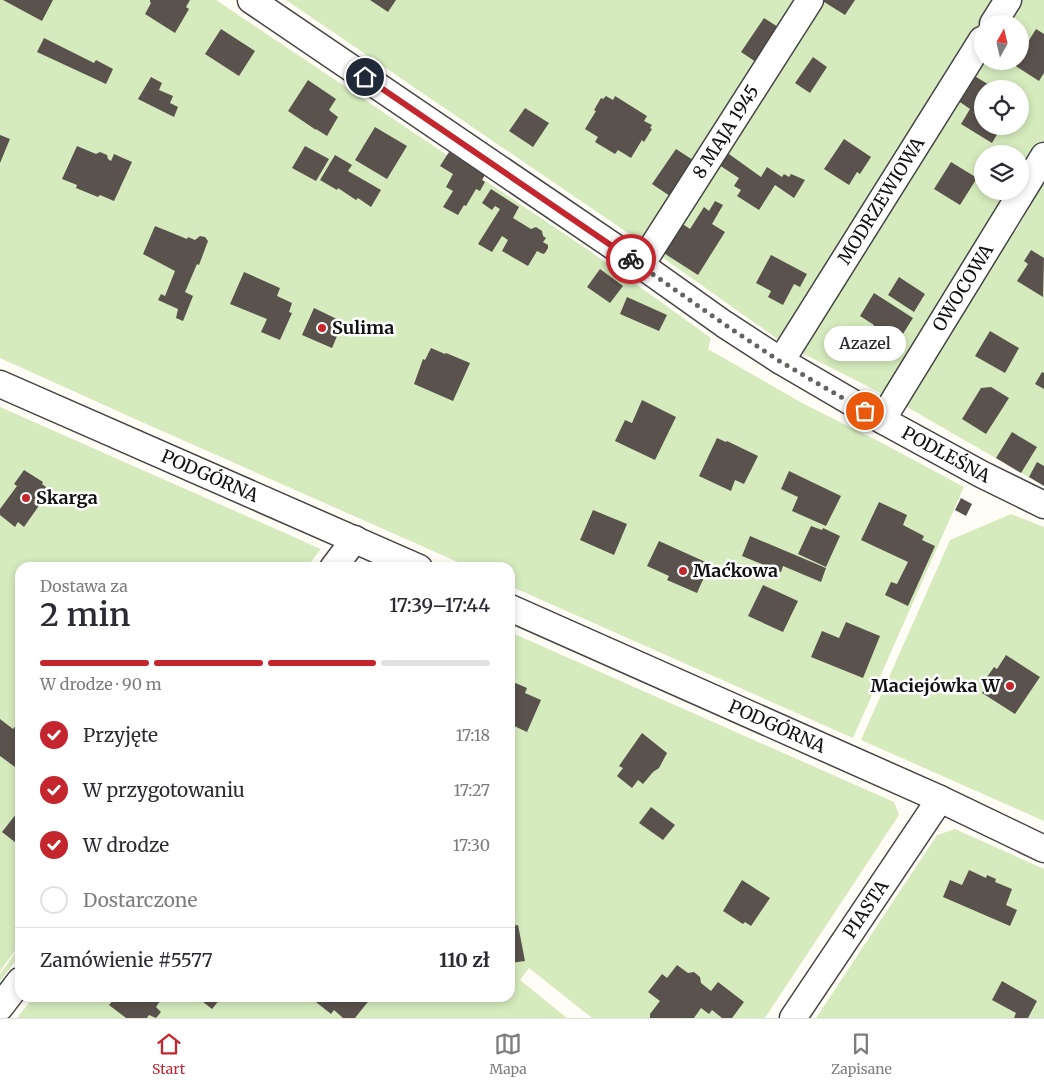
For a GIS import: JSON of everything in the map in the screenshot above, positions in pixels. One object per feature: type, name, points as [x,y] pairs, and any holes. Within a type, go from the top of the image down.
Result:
[{"type":"street","name":"PODLEŚNA","points":[[251,0],[781,362],[981,474],[1044,505]]},
{"type":"street","name":"8 MAJA 1945","points":[[641,265],[810,0]]},
{"type":"street","points":[[999,15],[1008,0]]},
{"type":"street","name":"MODRZEWIOWA","points":[[781,362],[974,53]]},
{"type":"street","name":"OWOCOWA","points":[[882,420],[1044,156]]},
{"type":"street","name":"PODGÓRNA","points":[[0,384],[406,562]]},
{"type":"street","points":[[338,562],[355,539]]},
{"type":"street","name":"PODGÓRNA","points":[[515,610],[940,799],[1044,849]]},
{"type":"street","name":"PIASTA","points":[[793,1018],[940,799]]},
{"type":"street","points":[[0,1007],[15,988]]},
{"type":"green space","points":[[0,0],[216,0],[587,249],[711,338],[708,349],[804,404],[964,487],[853,738],[515,588],[515,562],[458,562],[0,358]]},
{"type":"green space","points":[[286,0],[802,0],[644,244]]},
{"type":"green space","points":[[819,0],[995,0],[985,15],[974,15],[974,33],[928,105],[871,205],[862,206],[783,343],[659,255]]},
{"type":"green space","points":[[1016,0],[1044,0],[1044,140],[1029,164],[1029,145],[974,145],[974,200],[1007,200],[885,395],[798,351],[976,70],[1029,70],[1029,15],[1007,15]]},
{"type":"green space","points":[[1044,173],[1044,486],[900,403],[1008,231],[1016,231],[1028,210],[1026,204]]},
{"type":"green space","points":[[0,407],[321,549],[311,562],[15,562],[15,951],[0,971]]},
{"type":"green space","points":[[1011,514],[1044,527],[1044,821],[861,740],[950,540]]},
{"type":"green space","points":[[515,634],[894,802],[899,815],[765,1018],[592,1018],[529,968],[520,980],[567,1018],[17,1018],[30,1002],[515,1002]]},
{"type":"green space","points":[[955,829],[1044,869],[1044,1018],[816,1018],[937,835]]},
{"type":"green space","points":[[15,954],[15,962],[0,981],[0,974]]},
{"type":"building","points":[[3,0],[53,0],[42,21]]},
{"type":"building","points":[[150,0],[190,0],[186,7],[189,9],[175,33],[145,14],[151,3]]},
{"type":"building","points":[[370,0],[396,0],[388,12]]},
{"type":"building","points":[[821,0],[855,0],[845,15]]},
{"type":"building","points":[[764,18],[778,27],[756,62],[741,52]]},
{"type":"building","points":[[221,29],[255,51],[239,76],[205,54]]},
{"type":"building","points":[[1036,29],[1044,34],[1044,73],[1039,81],[1022,70],[1029,70],[1029,40]]},
{"type":"building","points":[[44,38],[94,63],[96,60],[113,69],[106,84],[37,52]]},
{"type":"building","points":[[813,57],[827,67],[810,93],[795,83]]},
{"type":"building","points":[[973,75],[981,80],[974,80],[974,132],[961,124],[970,109],[957,100]]},
{"type":"building","points":[[151,77],[162,83],[159,90],[173,96],[170,103],[178,107],[174,117],[138,99]]},
{"type":"building","points":[[308,80],[336,99],[329,110],[338,117],[327,136],[288,111]]},
{"type":"building","points":[[606,96],[613,100],[615,96],[647,116],[644,121],[652,125],[650,128],[652,129],[644,142],[642,140],[631,158],[618,150],[615,154],[595,142],[598,137],[585,129],[596,111],[594,110],[601,98],[603,99]]},
{"type":"building","points":[[525,108],[549,123],[533,147],[509,131]]},
{"type":"building","points":[[375,127],[407,146],[387,179],[355,160]]},
{"type":"building","points":[[0,135],[10,139],[0,163]]},
{"type":"building","points":[[979,135],[997,135],[992,143]]},
{"type":"building","points":[[844,139],[871,157],[860,174],[857,172],[849,185],[824,169]]},
{"type":"building","points":[[77,146],[96,154],[100,152],[107,155],[111,161],[114,154],[132,162],[114,201],[76,188],[77,185],[62,179]]},
{"type":"building","points":[[305,146],[329,159],[316,181],[292,168]]},
{"type":"building","points":[[676,149],[696,162],[673,198],[652,184]]},
{"type":"building","points":[[722,149],[761,177],[767,167],[782,177],[784,174],[789,177],[791,174],[805,180],[794,198],[775,185],[759,210],[737,196],[741,190],[734,186],[739,178],[713,161]]},
{"type":"building","points":[[449,152],[485,175],[482,180],[485,182],[480,191],[476,189],[458,215],[443,207],[453,191],[446,187],[453,174],[440,166]]},
{"type":"building","points":[[335,155],[352,165],[348,171],[381,190],[371,207],[358,198],[356,200],[338,188],[337,190],[320,180]]},
{"type":"building","points":[[951,162],[974,176],[974,183],[960,205],[934,189]]},
{"type":"building","points":[[491,189],[519,207],[513,218],[531,229],[536,227],[542,231],[543,236],[546,238],[543,242],[548,245],[545,253],[537,251],[528,266],[502,251],[508,240],[502,236],[492,252],[478,244],[500,209],[495,206],[492,210],[482,203]]},
{"type":"building","points":[[715,201],[723,205],[712,224],[725,232],[698,275],[659,250],[678,221],[690,229],[704,207],[709,211]]},
{"type":"building","points":[[155,226],[187,239],[188,237],[195,240],[200,236],[205,237],[208,241],[199,265],[197,264],[185,292],[193,296],[183,321],[176,318],[178,309],[158,300],[161,294],[165,296],[175,271],[143,254]]},
{"type":"building","points":[[1031,250],[1044,258],[1043,297],[1017,281],[1028,264],[1024,261]]},
{"type":"building","points":[[771,255],[807,274],[800,287],[794,284],[783,305],[768,297],[771,291],[756,283]]},
{"type":"building","points":[[600,269],[623,286],[610,303],[587,287]]},
{"type":"building","points":[[244,272],[280,288],[277,296],[292,303],[289,312],[292,313],[280,340],[261,332],[267,319],[230,304]]},
{"type":"building","points":[[899,277],[925,294],[914,312],[888,295]]},
{"type":"building","points":[[874,293],[913,318],[894,348],[870,332],[874,325],[860,316]]},
{"type":"building","points":[[627,297],[667,315],[659,331],[620,314]]},
{"type":"building","name":"Sulima","points":[[314,308],[343,322],[332,348],[302,335]]},
{"type":"building","points":[[990,331],[1019,348],[1005,373],[975,356]]},
{"type":"building","points":[[431,348],[470,363],[453,401],[414,384],[423,359],[425,360]]},
{"type":"building","points":[[1042,372],[1044,373],[1044,389],[1035,384]]},
{"type":"building","points":[[991,387],[1009,398],[986,434],[962,419],[981,388]]},
{"type":"building","points":[[642,400],[676,417],[655,460],[615,441],[625,420],[632,423]]},
{"type":"building","points":[[1012,432],[1037,447],[1021,473],[996,458]]},
{"type":"building","points":[[717,438],[758,456],[744,484],[735,480],[731,491],[699,476]]},
{"type":"building","points":[[1037,462],[1044,466],[1044,486],[1029,477]]},
{"type":"building","name":"Skarga","points":[[24,470],[43,482],[42,484],[50,490],[24,527],[18,522],[15,527],[0,515],[0,509],[17,486],[14,484]]},
{"type":"building","points":[[789,471],[841,496],[826,526],[792,511],[798,497],[781,489]]},
{"type":"building","points":[[961,498],[972,504],[966,516],[955,510]]},
{"type":"building","points":[[879,502],[907,515],[903,525],[924,536],[922,540],[935,546],[908,606],[885,595],[891,582],[897,584],[908,562],[861,540]]},
{"type":"building","points":[[593,510],[627,524],[614,555],[580,540]]},
{"type":"building","points":[[811,526],[822,530],[823,528],[840,536],[826,567],[798,554]]},
{"type":"building","points":[[750,536],[826,568],[821,582],[783,566],[781,572],[742,556]]},
{"type":"building","name":"Maćkowa","points":[[659,541],[710,564],[697,593],[667,580],[669,576],[647,566]]},
{"type":"building","points":[[763,585],[798,601],[783,632],[748,616]]},
{"type":"building","points":[[846,622],[880,636],[863,678],[811,657],[822,631],[839,638]]},
{"type":"building","name":"Maciejówka W","points":[[1006,655],[1040,677],[1015,714],[982,693],[991,679],[987,677],[994,667],[997,669]]},
{"type":"building","points":[[515,683],[527,688],[525,693],[541,700],[527,732],[515,726]]},
{"type":"building","points":[[0,719],[13,729],[15,727],[15,767],[0,756]]},
{"type":"building","points":[[642,733],[667,753],[659,768],[643,784],[638,780],[632,788],[617,776],[623,768],[619,766]]},
{"type":"building","points":[[651,807],[675,825],[663,840],[639,823]]},
{"type":"building","points":[[15,815],[15,842],[2,832]]},
{"type":"building","points":[[969,870],[986,878],[987,875],[996,879],[995,882],[1012,889],[1006,905],[1017,910],[1010,926],[943,897],[950,880],[962,885]]},
{"type":"building","points":[[742,880],[770,898],[751,926],[745,922],[743,924],[723,911]]},
{"type":"building","points":[[515,925],[518,925],[525,961],[515,962]]},
{"type":"building","points":[[677,965],[688,973],[694,972],[700,977],[701,983],[711,991],[718,982],[744,1002],[732,1018],[722,1018],[712,1010],[709,1014],[701,1008],[694,1018],[650,1018],[650,1014],[660,1001],[648,992],[662,974],[667,978]]},
{"type":"building","points":[[1002,981],[1037,1001],[1028,1018],[1014,1018],[1016,1013],[992,1000]]},
{"type":"building","points":[[112,1002],[159,1002],[156,1007],[161,1012],[156,1018],[149,1015],[147,1018],[126,1018],[109,1005]]},
{"type":"building","points":[[203,1002],[218,1002],[212,1009]]},
{"type":"building","points":[[316,1002],[368,1002],[355,1018],[343,1018],[334,1010],[331,1014]]},
{"type":"way so far","points":[[631,259],[781,362],[865,411]]},
{"type":"place","name":"Sulima","points":[[322,328]]},
{"type":"place","name":"Azazel","points":[[865,411]]},
{"type":"place","name":"Skarga","points":[[26,498]]},
{"type":"place","name":"Maćkowa","points":[[683,571]]},
{"type":"place","name":"Maciejówka W","points":[[1010,686]]},
{"type":"route","points":[[365,77],[631,259]]}]
